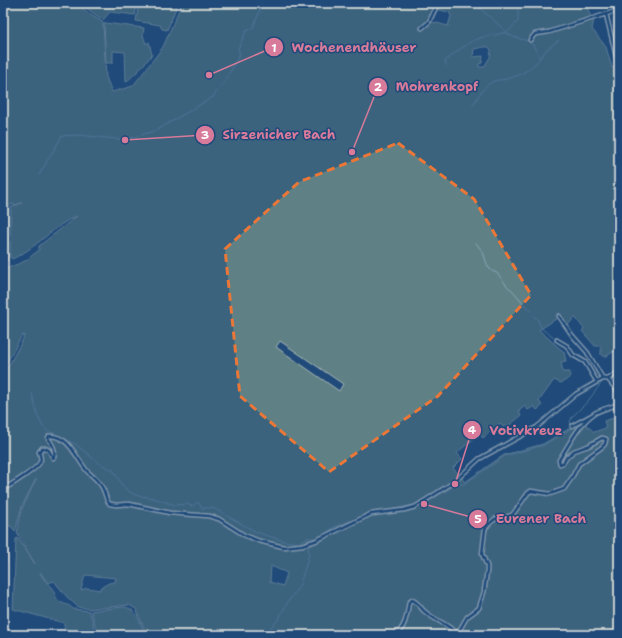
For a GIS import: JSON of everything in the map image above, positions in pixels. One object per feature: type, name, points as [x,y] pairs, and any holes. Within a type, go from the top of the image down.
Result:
[{"type":"street","points":[[422,28],[429,22],[438,3]]},
{"type":"street","points":[[530,40],[535,34],[549,32],[618,10],[614,3]]},
{"type":"street","points":[[606,14],[616,56]]},
{"type":"street","points":[[614,45],[619,44]]},
{"type":"street","points":[[559,316],[572,335],[587,352],[603,379]]},
{"type":"street","points":[[557,340],[567,346],[573,355],[585,362],[597,382]]},
{"type":"street","points":[[3,489],[18,481],[39,464],[41,461],[39,452],[43,447],[47,448],[54,458],[55,451],[48,438],[49,436],[52,436],[65,442],[71,447],[84,466],[101,485],[110,504],[129,504],[170,512],[209,516],[219,519],[254,539],[284,547],[294,547],[315,541],[371,514],[404,510],[415,507],[454,482],[482,457],[535,428],[573,396],[597,382],[603,379],[608,379],[619,372]]},
{"type":"street","points":[[608,379],[619,393]]},
{"type":"street","points":[[572,426],[596,413],[619,404]]},
{"type":"street","points":[[394,635],[403,627],[408,612],[409,602],[412,600],[416,601],[425,612],[439,622],[449,626],[455,632],[459,631],[467,617],[479,608],[484,592],[487,566],[482,554],[483,536],[487,526],[495,519],[514,514],[528,493],[531,491],[554,493],[566,487],[579,464],[605,444],[606,439],[602,438],[588,446],[574,451],[563,463],[559,463],[559,460],[568,444],[583,425],[596,413]]},
{"type":"highlighted area","points":[[398,143],[474,199],[531,295],[438,396],[329,472],[240,396],[225,249],[299,182]]},
{"type":"green space","points":[[3,3],[77,3],[92,16],[101,21],[103,23],[106,77],[112,92],[133,86],[163,47],[182,3],[596,3],[587,7],[591,17],[594,19],[592,29],[606,47],[612,68],[617,67],[619,75],[619,352],[616,350],[605,357],[601,355],[601,346],[595,346],[582,331],[584,329],[575,317],[568,325],[559,314],[556,319],[539,330],[564,352],[566,361],[561,362],[563,372],[570,372],[570,378],[561,383],[554,380],[539,401],[542,406],[537,410],[534,406],[528,410],[525,406],[519,411],[521,416],[507,427],[505,425],[503,427],[500,423],[483,438],[479,434],[457,453],[462,459],[453,468],[465,482],[504,455],[543,444],[582,421],[594,432],[606,428],[604,421],[619,416],[619,635],[147,635],[136,609],[129,605],[90,609],[78,607],[67,597],[54,581],[48,583],[40,572],[62,603],[73,609],[89,611],[93,622],[95,635],[67,629],[64,627],[64,623],[13,609],[17,538],[35,564],[17,533],[22,509],[36,479],[22,506],[15,532],[11,526],[8,526],[7,563],[3,562],[3,490],[14,484],[3,488],[3,406],[5,414],[6,413],[3,400],[3,376],[24,335],[21,337],[3,370],[3,270],[25,261],[39,250],[39,246],[77,216],[61,225],[21,255],[12,259],[10,257],[11,207],[22,203],[15,205],[11,204],[9,207],[8,260],[3,263],[3,68],[4,61],[9,61],[4,49],[3,41]],"holes":[[[434,9],[449,12],[451,16],[448,26],[429,21]],[[489,47],[491,50],[490,57],[484,67],[479,67],[479,64],[482,63],[483,56],[473,57],[474,49]],[[280,341],[343,384],[339,391],[276,347]],[[271,566],[287,573],[283,586],[270,582]],[[85,575],[116,578],[115,582],[109,583],[100,588],[100,590],[87,588],[81,590]]]},
{"type":"green space","points":[[79,3],[137,3],[135,15],[110,12],[103,20]]},
{"type":"green space","points":[[139,3],[178,3],[167,30],[162,29],[160,25],[136,21]]},
{"type":"green space","points":[[105,23],[144,28],[143,35],[146,44],[149,42],[152,55],[126,82],[125,52],[113,51],[113,63],[106,63]]},
{"type":"green space","points":[[123,607],[132,610],[135,613],[145,635],[98,635],[91,611]]},
{"type":"waterway","points":[[39,175],[62,136],[79,135],[125,140],[157,130],[213,97],[225,81],[240,54],[238,49],[246,31],[253,28],[262,3]]},
{"type":"waterway","points":[[475,3],[507,32]]},
{"type":"waterway","points":[[518,6],[518,21],[507,33],[514,37],[528,41]]},
{"type":"waterway","points":[[446,65],[445,61],[473,41],[483,37],[507,33]]},
{"type":"waterway","points":[[529,42],[533,45],[540,58],[546,50],[559,40]]},
{"type":"waterway","points":[[473,105],[487,85],[495,81],[511,78],[521,74],[533,66],[540,58]]},
{"type":"waterway","points":[[476,243],[483,252],[487,264]]},
{"type":"waterway","points":[[487,265],[492,271],[497,273],[530,311]]},
{"type":"waterway","points":[[534,316],[538,320],[542,329],[557,339]]},
{"type":"waterway","points":[[431,500],[457,484],[464,484],[505,456],[544,445],[570,429],[572,426],[570,422],[572,417],[588,401],[602,382]]},
{"type":"waterway","points":[[32,394],[38,417],[43,427],[75,444],[100,464]]},
{"type":"waterway","points":[[102,465],[113,470],[124,488],[135,495],[153,498],[175,505],[187,504],[192,506],[198,502],[202,508],[213,508],[256,532],[284,541],[298,543]]},
{"type":"waterway","points":[[422,504],[430,501]]},
{"type":"waterway","points":[[352,521],[377,511],[419,504]]},
{"type":"waterway","points":[[300,542],[307,538],[322,536],[334,527],[350,521]]},
{"type":"waterway","points":[[268,630],[278,620],[289,600],[299,587],[309,555],[308,546]]},
{"type":"place","name":"Wochenendhäuser","points":[[209,75]]},
{"type":"place","name":"Sirzenicher Bach","points":[[125,140]]},
{"type":"place","name":"Mohrenkopf","points":[[352,152]]},
{"type":"place","name":"Votivkreuz","points":[[455,484]]},
{"type":"place","name":"Eurener Bach","points":[[424,504]]}]
